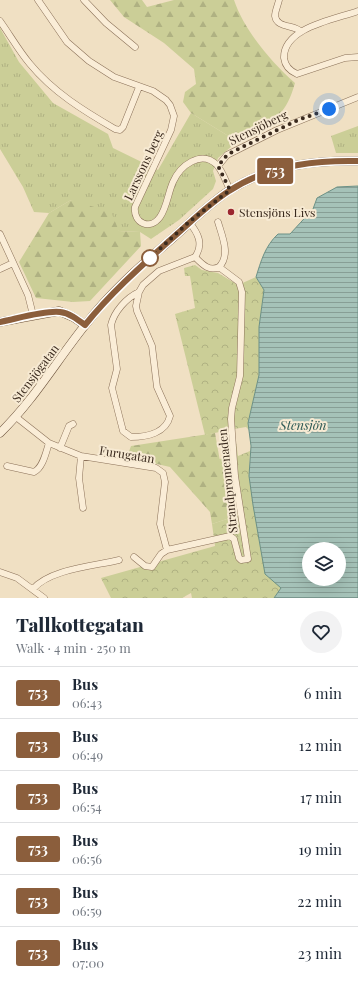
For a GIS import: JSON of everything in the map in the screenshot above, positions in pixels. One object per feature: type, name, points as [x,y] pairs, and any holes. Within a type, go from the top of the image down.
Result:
[{"type":"street","name":"Larssons berg","points":[[38,0],[67,42],[79,53],[102,70],[153,92],[166,100],[170,105],[174,116],[172,130],[135,207],[135,215],[139,222],[148,225],[156,222],[163,213],[174,181],[189,162],[199,159],[213,162],[218,166]]},
{"type":"street","points":[[84,0],[106,23],[135,47]]},
{"type":"street","points":[[279,0],[275,18],[282,25],[297,27],[301,32]]},
{"type":"street","points":[[358,11],[324,21],[301,32],[288,45],[284,56],[287,66],[297,74],[345,58],[358,57]]},
{"type":"street","points":[[0,21],[29,63],[42,77],[84,112],[115,129],[120,130],[123,127],[139,86]]},
{"type":"street","name":"Stensjöberg","points":[[218,166],[227,155],[277,130],[358,97]]},
{"type":"street","name":"Stensjögatan","points":[[0,433],[16,417],[46,380],[85,325],[120,284],[189,222],[230,190],[247,180],[284,168],[333,160],[358,160]]},
{"type":"street","points":[[218,166],[230,190]]},
{"type":"street","points":[[139,292],[131,296],[122,305],[112,319],[111,325],[117,369],[112,388],[123,431],[131,437],[157,433],[167,425],[170,416],[157,387],[152,346],[136,306],[139,292],[144,285],[159,271],[195,257],[199,249],[199,239],[197,233],[189,222]]},
{"type":"street","points":[[195,257],[209,268],[219,267],[225,258],[218,222]]},
{"type":"street","points":[[0,234],[28,295],[33,315]]},
{"type":"street","points":[[0,269],[13,263]]},
{"type":"street","name":"Strandpromenaden","points":[[167,550],[230,536],[234,539],[238,558],[241,560],[248,559],[235,476],[231,419],[232,408],[240,376],[242,292],[239,282],[219,267]]},
{"type":"street","points":[[0,322],[59,311],[74,317],[85,325]]},
{"type":"street","name":"Furugatan","points":[[16,417],[49,443],[60,448],[81,456],[156,468],[163,473],[165,482],[160,524],[167,550]]},
{"type":"street","points":[[60,448],[69,426],[73,424]]},
{"type":"street","points":[[7,466],[34,472],[36,471],[40,467],[49,443]]},
{"type":"street","name":"Furugatan","points":[[81,456],[79,478],[83,508]]},
{"type":"street","points":[[134,557],[145,566],[152,567],[161,554],[167,550]]},
{"type":"street","points":[[33,589],[39,582],[50,576],[119,560]]},
{"type":"street","points":[[0,572],[17,578],[44,598]]},
{"type":"green space","points":[[110,0],[142,0],[147,7],[174,0],[234,0],[244,23],[259,45],[295,83],[291,96],[285,107],[272,120],[263,125],[230,137],[191,113],[183,102],[185,92],[196,84],[194,69],[164,43],[124,17]]},
{"type":"green space","points":[[0,28],[19,62],[53,103],[108,134],[113,148],[158,170],[191,113],[230,137],[232,146],[218,158],[213,171],[216,181],[213,189],[179,220],[151,239],[140,232],[119,231],[71,200],[49,213],[34,212],[23,187],[0,149]]},
{"type":"green space","points":[[358,126],[358,153],[336,153],[331,136]]},
{"type":"green space","points":[[71,200],[111,212],[119,231],[140,232],[141,246],[90,301],[73,302],[36,298],[19,262],[49,213]]},
{"type":"green space","points":[[195,265],[202,270],[218,273],[238,285],[256,277],[264,290],[259,327],[259,375],[248,423],[250,431],[246,427],[234,429],[238,456],[250,451],[249,476],[281,588],[274,598],[192,598],[191,593],[182,598],[111,598],[101,578],[215,546],[212,524],[230,518],[219,459],[232,457],[229,430],[205,435],[175,314],[195,308],[190,276],[185,276],[184,268]]},
{"type":"green space","points":[[215,433],[230,518],[212,524],[210,512],[170,467],[127,457],[131,446]]},
{"type":"water","name":"Stensjön","points":[[358,186],[358,598],[274,598],[281,588],[265,574],[249,476],[251,446],[248,423],[259,375],[259,327],[264,290],[256,277],[264,254],[270,244],[278,234],[290,234],[313,209],[317,198],[337,187]]},
{"type":"bus line","name":"753","points":[[0,322],[59,311],[74,317],[85,325],[120,284],[189,222],[230,190],[247,180],[284,168],[333,160],[358,161]]},
{"type":"place","name":"Stensjöns Livs","points":[[231,212]]},
{"type":"route","points":[[150,258],[189,222],[230,190],[218,166],[227,155],[298,120],[329,109]]}]
